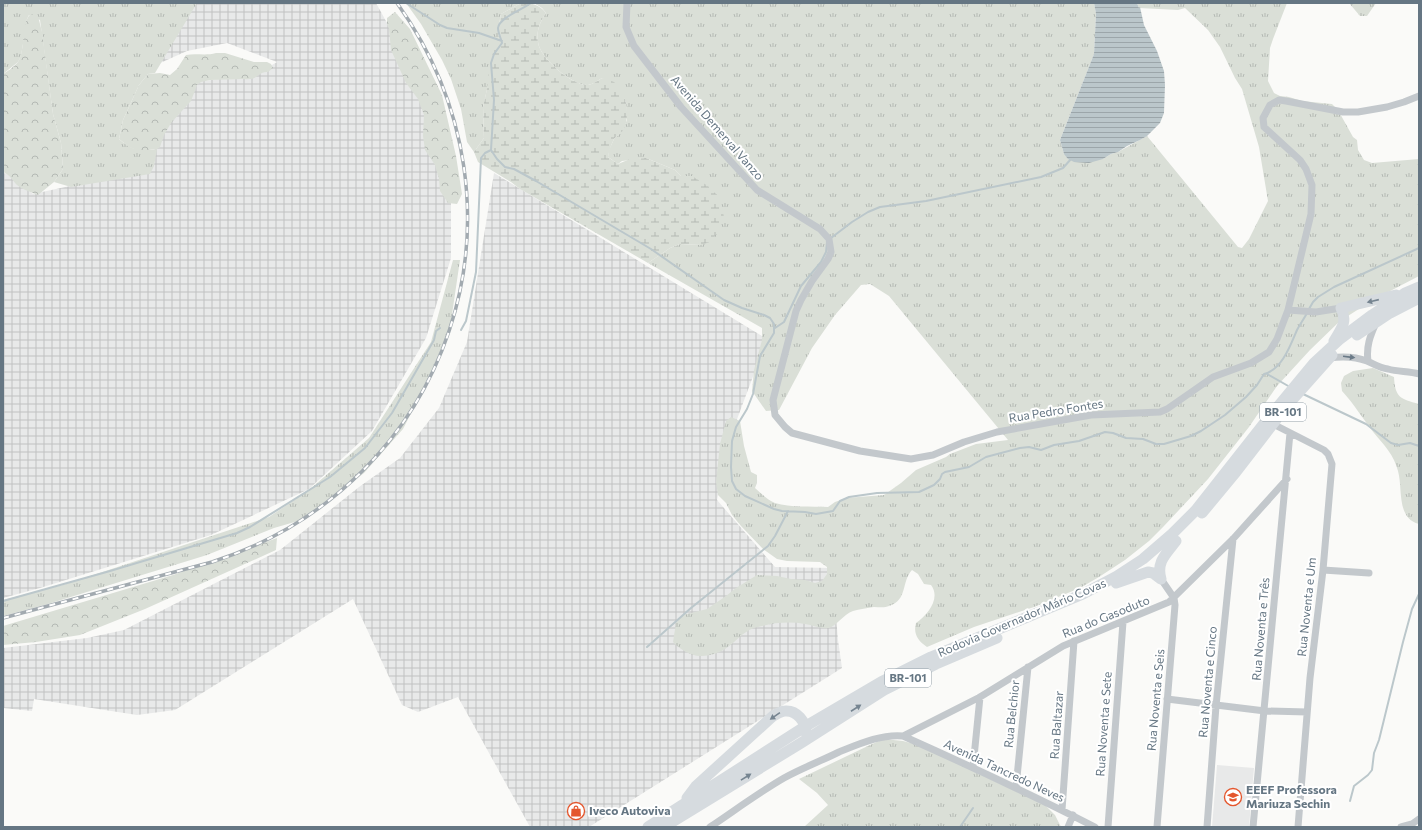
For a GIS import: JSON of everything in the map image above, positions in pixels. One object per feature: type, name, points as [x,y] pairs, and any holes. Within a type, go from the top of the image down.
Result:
[{"type":"highway","name":"Rodovia Governador Mário Covas","points":[[664,827],[684,809],[806,726],[881,682],[931,657],[1082,594],[1117,576],[1143,559],[1172,534],[1196,510],[1298,380],[1372,315],[1419,287]]},
{"type":"highway","points":[[1329,353],[1343,325],[1344,314],[1341,308],[1405,294]]},
{"type":"highway","name":"Rodovia Governador Mário Covas","points":[[648,827],[684,809],[801,743],[884,690],[936,664],[1088,598],[1116,584],[1147,563],[1176,541],[1208,507],[1329,353],[1390,313],[1419,298]]},
{"type":"highway","points":[[1161,579],[1159,571],[1160,564],[1176,541]]},
{"type":"highway","points":[[1116,584],[1148,572],[1153,573],[1161,579]]},
{"type":"highway","points":[[676,827],[681,823],[684,809],[696,786],[773,716],[786,710],[800,717],[806,726],[806,732],[801,743]]},
{"type":"street","name":"Avenida Demerval Vanzo","points":[[627,3],[626,27],[634,46],[681,107],[757,190],[820,229],[829,239]]},
{"type":"street","name":"Rua Pedro Fontes","points":[[829,239],[831,252],[828,259],[812,281],[796,311],[773,400],[773,410],[775,415],[792,433],[798,436],[860,451],[900,458],[916,458],[932,455],[964,442],[997,432],[1091,415],[1160,412],[1167,410],[1213,377],[1251,363],[1269,352],[1277,339],[1288,310],[1311,214],[1312,185],[1306,169],[1300,160],[1264,127],[1263,118],[1270,105],[1280,100],[1343,112],[1358,112],[1387,107],[1419,96]]},
{"type":"street","points":[[1288,310],[1316,312],[1341,308]]},
{"type":"street","points":[[1368,361],[1366,352],[1377,321]]},
{"type":"street","points":[[1329,353],[1368,361],[1386,369],[1417,372]]},
{"type":"street","name":"Rua Noventa e Um","points":[[1273,424],[1324,450],[1328,454],[1332,464],[1323,570],[1307,712],[1298,827]]},
{"type":"street","name":"Rua Noventa e Três","points":[[1253,827],[1290,434]]},
{"type":"street","name":"Rua do Gasoduto","points":[[903,736],[980,697],[1028,667],[1074,641],[1164,605],[1174,598],[1233,539],[1286,479]]},
{"type":"street","name":"Rua Noventa e Cinco","points":[[1207,827],[1216,706],[1233,539]]},
{"type":"street","points":[[1323,570],[1369,573]]},
{"type":"street","points":[[1161,579],[1174,598]]},
{"type":"street","name":"Rua Noventa e Seis","points":[[1157,827],[1175,605],[1174,598]]},
{"type":"street","name":"Rua Noventa e Sete","points":[[1108,827],[1123,622]]},
{"type":"street","name":"Rua Baltazar","points":[[1062,810],[1074,641]]},
{"type":"street","name":"Rua Belchior","points":[[1016,787],[1028,667]]},
{"type":"street","points":[[973,767],[980,697]]},
{"type":"street","points":[[1167,699],[1264,711],[1307,712]]},
{"type":"street","points":[[710,827],[798,770],[863,743],[888,736],[903,736]]},
{"type":"street","name":"Avenida Tancredo Neves","points":[[903,736],[1016,787],[1095,827]]},
{"type":"street","points":[[1068,827],[1073,815]]},
{"type":"street","points":[[1400,827],[1412,824],[1419,819]]},
{"type":"shaded area","points":[[176,3],[376,3],[419,81],[451,201],[451,258],[426,338],[372,431],[309,489],[211,535],[3,598],[3,173],[8,174],[33,194],[148,169],[157,142],[194,82],[255,75],[277,62],[227,43],[187,51],[158,64]]},
{"type":"shaded area","points":[[1094,3],[1137,3],[1139,8],[1140,7],[1144,25],[1157,51],[1164,71],[1164,113],[1160,123],[1147,136],[1118,152],[1103,159],[1089,163],[1074,162],[1068,159],[1064,154],[1060,140],[1094,54],[1096,14]]},
{"type":"shaded area","points":[[494,173],[767,339],[727,446],[717,500],[775,567],[832,568],[842,668],[589,827],[530,827],[458,697],[418,712],[402,705],[353,599],[175,710],[137,715],[34,699],[32,711],[3,708],[3,648],[87,638],[124,630],[280,550],[359,487],[400,458],[439,408],[467,342]]},
{"type":"shaded area","name":"EEEF Professora Mariuza Sechin","points":[[1217,765],[1254,768],[1249,827],[1212,827]]},
{"type":"green space","points":[[3,3],[197,3],[155,73],[148,74],[139,85],[123,120],[119,139],[132,148],[145,150],[157,149],[154,166],[150,174],[71,187],[54,182],[63,169],[61,143],[53,114],[40,20],[29,15],[21,56],[18,62],[3,74]]},
{"type":"green space","points":[[406,3],[521,3],[501,14],[498,29],[499,37],[483,107],[484,138],[474,152],[467,142],[461,109],[451,79],[421,24]]},
{"type":"green space","points":[[521,3],[535,5],[546,13],[539,27],[538,42],[544,55],[557,70],[581,84],[590,85],[602,78],[614,82],[622,92],[625,98],[627,118],[623,130],[614,139],[608,157],[618,164],[630,159],[646,158],[675,170],[681,176],[692,176],[708,186],[720,198],[724,217],[719,230],[710,242],[701,245],[680,244],[670,248],[648,263],[520,189],[478,162],[474,152],[484,138],[483,107],[487,89],[490,61],[499,37],[498,29],[501,14]]},
{"type":"green space","points":[[534,3],[1094,3],[1096,14],[1094,54],[1060,140],[1064,154],[1103,159],[1147,136],[1238,247],[1242,248],[1249,239],[1268,201],[1259,147],[1242,89],[1220,47],[1208,30],[1185,8],[1178,10],[1139,8],[1137,3],[1287,3],[1270,48],[1268,81],[1274,93],[1280,96],[1302,101],[1332,104],[1338,110],[1353,137],[1357,140],[1358,150],[1364,160],[1372,163],[1419,159],[1419,276],[1373,300],[1340,321],[1310,350],[1277,386],[1249,427],[1208,479],[1164,526],[1149,541],[1125,560],[1080,588],[1034,607],[974,627],[927,647],[917,637],[915,627],[916,623],[929,611],[935,595],[931,585],[924,584],[918,574],[912,570],[906,580],[899,600],[889,606],[853,611],[829,628],[792,623],[760,626],[746,632],[729,647],[720,652],[705,656],[690,654],[682,650],[673,642],[676,623],[683,615],[707,609],[757,575],[777,576],[815,583],[822,581],[827,574],[827,567],[820,562],[787,561],[777,559],[763,549],[741,526],[732,515],[726,503],[718,495],[716,482],[720,444],[726,421],[731,417],[740,421],[744,446],[751,472],[757,475],[757,483],[755,488],[772,502],[781,505],[828,507],[835,502],[846,498],[884,495],[916,470],[950,454],[976,444],[1008,440],[889,296],[870,284],[861,285],[835,315],[812,348],[779,410],[766,411],[752,391],[754,370],[762,340],[762,328],[648,263],[670,248],[680,244],[701,245],[692,176],[681,176],[675,170],[646,158],[622,161],[618,164],[608,157],[609,150],[614,139],[622,131],[627,120],[626,102],[620,90],[602,78],[590,85],[581,84],[557,70],[540,48],[538,42],[539,27],[546,13],[542,8]]},
{"type":"green space","points":[[1349,3],[1376,3],[1367,16],[1360,16]]},
{"type":"green space","points":[[395,12],[410,29],[442,95],[456,156],[462,194],[457,204],[448,203],[440,191],[439,179],[435,165],[425,150],[423,136],[424,115],[418,99],[406,83],[391,50],[387,18]]},
{"type":"green space","points":[[31,14],[38,16],[42,32],[53,114],[61,143],[63,169],[54,182],[38,195],[19,187],[3,172],[3,74],[18,62],[22,50],[26,22]]},
{"type":"green space","points":[[225,53],[254,62],[267,62],[271,64],[273,68],[253,79],[210,80],[201,82],[197,85],[191,101],[171,123],[164,135],[160,147],[157,149],[139,151],[129,147],[119,139],[123,120],[139,85],[148,74],[160,73],[170,75],[177,69],[186,55]]},
{"type":"green space","points":[[453,260],[460,260],[450,328],[427,382],[403,429],[364,473],[305,519],[274,528],[207,555],[48,604],[3,616],[3,600],[63,585],[269,517],[309,490],[369,438],[431,342]]},
{"type":"green space","points":[[1373,368],[1394,377],[1397,393],[1403,399],[1419,404],[1419,524],[1412,521],[1407,516],[1404,509],[1398,471],[1391,455],[1342,391],[1341,383],[1344,376],[1353,371]]},
{"type":"green space","points":[[277,538],[276,550],[145,609],[80,635],[36,642],[3,645],[3,626],[173,575]]},
{"type":"green space","points":[[884,739],[903,741],[918,745],[1045,805],[1055,815],[1061,827],[804,827],[828,805],[817,793],[799,779]]},
{"type":"waterway","points":[[406,3],[447,28],[479,33],[502,41]]},
{"type":"waterway","points":[[531,3],[507,17],[499,24],[498,32],[502,43],[494,54],[491,63],[494,100],[491,150],[505,167],[514,169],[536,181],[651,249],[724,300],[770,318],[774,324],[774,333],[760,356],[753,394],[747,409],[736,427],[732,441],[731,467],[732,481],[736,489],[745,496],[774,509],[816,514],[833,511],[840,501],[849,497],[877,493],[919,492],[934,485],[945,472],[969,467],[986,457],[1020,448],[1029,447],[1041,450],[1054,445],[1079,441],[1105,432],[1113,433],[1126,438],[1143,439],[1156,444],[1164,444],[1191,436],[1225,415],[1246,397],[1257,385],[1264,374],[1270,372],[1281,362],[1307,313]]},
{"type":"waterway","points":[[461,330],[466,321],[476,272],[481,158],[485,153],[491,150]]},
{"type":"waterway","points":[[831,238],[852,222],[868,212],[880,207],[926,201],[1041,177],[1063,168],[1071,159]]},
{"type":"waterway","points":[[775,328],[784,322],[801,286],[821,262],[826,252],[827,242]]},
{"type":"waterway","points":[[1309,309],[1318,297],[1334,287],[1419,248]]},
{"type":"waterway","points":[[3,601],[237,533],[250,527],[330,477],[365,448],[392,413],[434,340],[436,331],[440,328]]},
{"type":"waterway","points":[[1267,374],[1290,387]]},
{"type":"waterway","points":[[1303,394],[1366,424],[1391,443],[1398,445],[1410,443],[1419,446]]},
{"type":"waterway","points":[[647,647],[691,608],[768,546],[788,511]]},
{"type":"waterway","points":[[1350,801],[1354,786],[1372,770],[1374,753],[1379,740],[1403,642],[1412,609],[1419,594]]},
{"type":"waterway","points":[[960,827],[973,808]]},
{"type":"railway","points":[[3,618],[212,562],[295,524],[362,471],[414,405],[449,330],[466,250],[464,166],[441,83],[397,3]]},
{"type":"place","name":"EEEF Professora Mariuza Sechin","points":[[1233,797]]},
{"type":"place","name":"Iveco Autoviva","points":[[576,811]]}]
